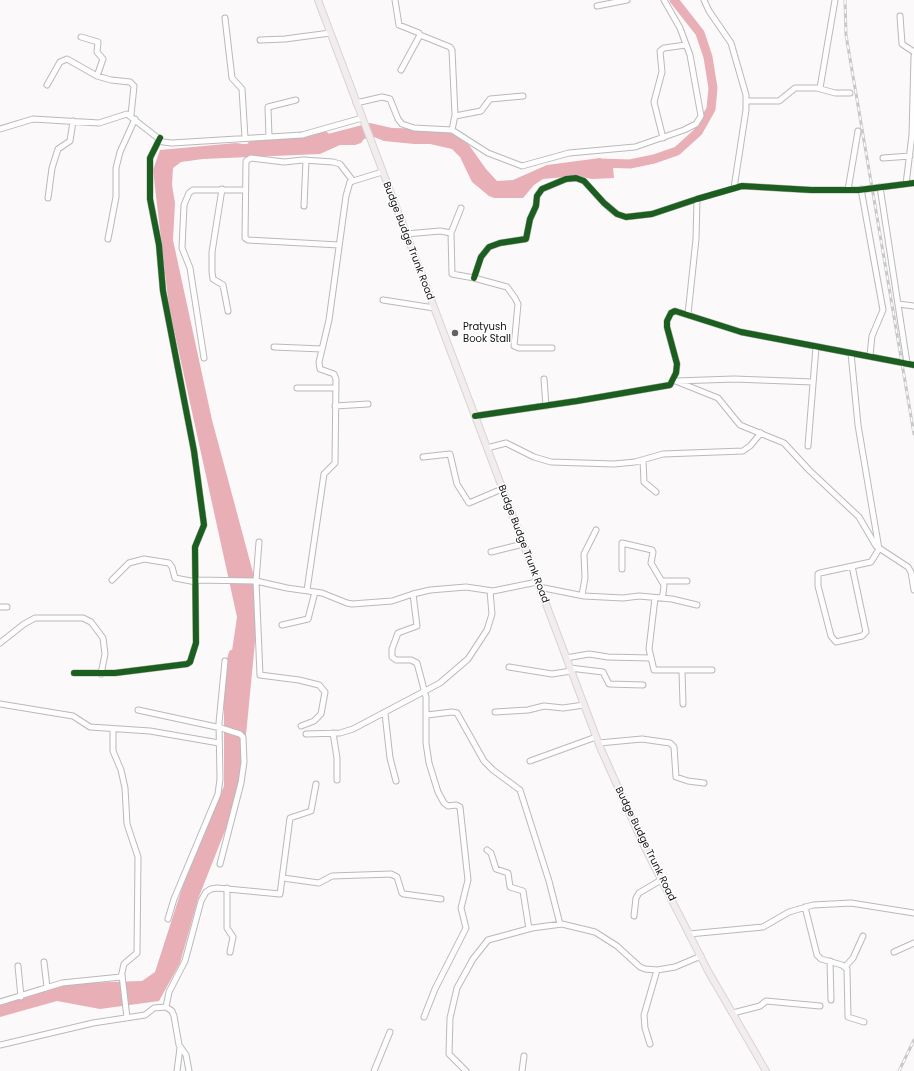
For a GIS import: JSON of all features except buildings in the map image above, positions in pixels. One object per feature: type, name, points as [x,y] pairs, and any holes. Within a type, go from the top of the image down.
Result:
[{"type":"main road","name":"Budge Budge Trunk Road","points":[[318,0],[598,744],[661,880],[701,956],[766,1071]]},
{"type":"street","points":[[395,0],[399,25],[450,47],[452,50],[455,116],[452,130]]},
{"type":"street","points":[[597,6],[626,0]]},
{"type":"street","points":[[356,103],[386,98],[392,101],[398,119],[402,124],[414,128],[452,130],[488,153],[522,166],[569,153],[635,147],[663,138],[692,126],[701,116],[686,45],[680,28],[664,0]]},
{"type":"street","points":[[704,0],[709,12],[731,43],[746,101],[734,188]]},
{"type":"street","points":[[820,88],[835,0]]},
{"type":"street","points":[[900,16],[902,44],[914,52]]},
{"type":"street","points":[[225,18],[232,78],[242,89],[245,138]]},
{"type":"street","points":[[260,40],[285,39],[330,33]]},
{"type":"street","points":[[402,70],[418,42],[420,35]]},
{"type":"street","points":[[81,37],[98,42],[97,52],[103,59],[96,76]]},
{"type":"street","points":[[663,138],[654,102],[662,72],[660,51],[664,48],[686,45]]},
{"type":"street","points":[[906,184],[912,135],[914,56]]},
{"type":"street","points":[[47,85],[60,62],[64,60],[72,62],[96,76],[111,80],[130,82],[133,84],[133,117],[120,152],[116,168],[116,197],[108,239]]},
{"type":"street","points":[[746,101],[779,101],[795,88],[820,88],[835,92],[850,93]]},
{"type":"street","points":[[455,116],[481,111],[490,99],[523,96]]},
{"type":"street","points":[[269,137],[268,107],[296,100]]},
{"type":"street","points":[[0,129],[33,119],[99,123],[124,114],[133,117],[167,143],[172,143],[308,134],[363,121]]},
{"type":"street","points":[[48,198],[52,168],[58,149],[70,142],[73,121]]},
{"type":"street","points":[[848,190],[858,131]]},
{"type":"street","points":[[74,673],[101,674],[139,671],[189,663],[197,636],[195,547],[204,525],[198,474],[163,291],[159,245],[150,200],[150,158],[160,138]]},
{"type":"street","points":[[883,158],[910,156]]},
{"type":"street","points":[[339,245],[248,240],[245,234],[246,165],[248,159],[284,162],[324,160],[340,164],[353,181]]},
{"type":"street","points":[[304,206],[306,160]]},
{"type":"street","points":[[307,590],[324,474],[335,463],[336,379],[334,374],[320,369],[322,349],[329,320],[346,196],[348,186],[353,181],[382,172]]},
{"type":"street","points":[[474,278],[482,257],[489,247],[495,244],[526,239],[530,219],[535,211],[537,196],[542,190],[566,179],[576,178],[584,181],[604,203],[621,216],[652,214],[742,186],[786,189],[848,190],[914,183]]},
{"type":"street","points":[[880,187],[907,363]]},
{"type":"street","points":[[861,189],[883,310],[872,336],[870,355]]},
{"type":"street","points":[[204,358],[190,268],[182,248],[184,205],[189,193],[194,190],[245,190]]},
{"type":"street","points":[[222,190],[212,252],[212,272],[213,279],[223,285],[228,311]]},
{"type":"street","points":[[688,314],[694,260],[697,199]]},
{"type":"street","points":[[461,208],[451,233],[452,274],[474,278],[506,287],[516,298],[518,304],[513,343],[515,347],[552,348]]},
{"type":"street","points":[[406,234],[440,231],[451,233]]},
{"type":"street","points":[[383,300],[434,308]]},
{"type":"street","points":[[898,304],[914,306]]},
{"type":"street","points":[[674,381],[676,359],[667,321],[673,311],[688,314],[741,332],[816,347],[870,355],[914,365]]},
{"type":"street","points":[[808,446],[816,347]]},
{"type":"street","points":[[274,348],[322,349]]},
{"type":"street","points":[[851,353],[858,425],[879,549],[878,554],[871,562],[852,566],[820,573],[817,577],[831,636],[836,642],[862,636],[866,632],[852,566]]},
{"type":"street","points":[[544,379],[546,406]]},
{"type":"street","points":[[475,416],[546,406],[666,385],[674,381],[687,379],[813,382]]},
{"type":"street","points":[[674,381],[718,398],[740,425],[784,443],[809,470],[856,514],[872,542],[879,549],[908,567],[911,572],[914,590]]},
{"type":"street","points":[[297,388],[336,388]]},
{"type":"street","points":[[336,406],[368,404]]},
{"type":"street","points":[[487,448],[506,443],[534,457],[551,462],[614,464],[643,460],[663,454],[743,451],[750,446],[761,433]]},
{"type":"street","points":[[423,457],[450,454],[457,484],[468,503],[502,489]]},
{"type":"street","points":[[643,460],[644,482],[656,492]]},
{"type":"street","points":[[582,595],[585,578],[584,554],[596,530]]},
{"type":"street","points":[[259,542],[255,580],[260,675],[299,680],[319,685],[324,689],[321,714],[314,720],[300,726]]},
{"type":"street","points":[[622,570],[621,544],[624,543],[651,549],[653,552],[651,563],[662,581],[664,590],[661,598]]},
{"type":"street","points":[[491,552],[523,544]]},
{"type":"street","points":[[112,580],[129,563],[144,559],[169,563],[172,567],[175,578],[196,581],[230,579],[255,580],[286,588],[307,590],[352,604],[392,601],[413,594],[466,587],[490,591],[538,584],[582,595],[623,598],[639,596],[697,604]]},
{"type":"street","points":[[662,581],[687,581]]},
{"type":"street","points":[[306,734],[333,733],[353,729],[385,714],[440,683],[468,659],[478,645],[491,619],[490,591]]},
{"type":"street","points":[[282,625],[308,620],[315,592]]},
{"type":"street","points":[[413,594],[417,626],[398,633],[392,650],[392,657],[396,660],[414,661],[425,692],[428,756],[438,792],[446,805],[458,805],[461,810],[468,880],[461,908],[466,928],[435,989],[424,1017]]},
{"type":"street","points":[[654,598],[649,649],[650,658],[655,671],[712,670]]},
{"type":"street","points":[[0,607],[7,606]]},
{"type":"street","points":[[0,642],[24,624],[35,618],[83,618],[91,622],[103,638],[106,654],[101,674]]},
{"type":"street","points":[[566,658],[589,654],[608,657],[650,658]]},
{"type":"street","points":[[168,919],[174,899],[218,794],[220,779],[219,743],[225,661]]},
{"type":"street","points":[[509,667],[552,674],[571,670],[603,672],[609,684],[643,685]]},
{"type":"street","points":[[682,671],[683,704]]},
{"type":"street","points":[[0,704],[73,716],[87,726],[150,731],[219,743]]},
{"type":"street","points":[[495,712],[528,710],[544,706],[563,708],[584,705]]},
{"type":"street","points":[[138,710],[220,727],[240,734],[244,741],[241,783],[220,864]]},
{"type":"street","points":[[427,716],[452,712],[457,714],[484,761],[493,770],[520,790],[549,880],[560,924]]},
{"type":"street","points":[[385,714],[390,758],[396,781]]},
{"type":"street","points":[[113,729],[113,751],[121,770],[125,788],[127,824],[138,857],[138,951],[124,964],[122,975],[127,1018]]},
{"type":"street","points":[[333,733],[337,758],[336,780]]},
{"type":"street","points":[[530,761],[596,736]]},
{"type":"street","points":[[598,744],[642,738],[670,743],[674,747],[676,777],[688,781],[704,782]]},
{"type":"street","points":[[166,1007],[169,992],[185,961],[203,896],[213,888],[227,888],[278,895],[283,878],[290,818],[311,811],[316,784]]},
{"type":"street","points":[[487,850],[491,853],[496,869],[508,874],[510,887],[523,891],[529,929]]},
{"type":"street","points":[[283,878],[319,883],[332,876],[391,874],[397,877],[402,893],[441,899]]},
{"type":"street","points":[[634,916],[636,898],[639,893],[661,880]]},
{"type":"street","points":[[227,888],[227,928],[233,937],[230,952]]},
{"type":"street","points":[[689,934],[757,929],[770,924],[788,912],[805,907],[851,903],[914,913]]},
{"type":"street","points":[[805,907],[815,952],[821,959],[845,967],[848,973],[848,1017],[864,1022]]},
{"type":"street","points":[[466,1071],[450,1057],[450,1018],[458,988],[474,959],[488,940],[529,929],[560,924],[580,927],[594,932],[617,946],[640,967],[656,970],[675,967],[701,956]]},
{"type":"street","points":[[845,967],[853,958],[863,936]]},
{"type":"street","points":[[894,952],[914,943]]},
{"type":"street","points":[[44,962],[47,987]]},
{"type":"street","points":[[830,962],[831,1000]]},
{"type":"street","points":[[18,966],[21,997]]},
{"type":"street","points":[[650,1044],[645,1028],[644,1015],[656,970]]},
{"type":"street","points":[[0,1002],[21,997],[47,987],[70,982],[116,978],[122,975]]},
{"type":"street","points":[[733,1013],[760,1006],[766,1001],[820,1006]]},
{"type":"street","points":[[0,1045],[93,1023],[145,1015],[158,1007],[166,1007],[170,1009],[174,1016],[180,1048],[177,1071]]},
{"type":"street","points":[[374,1071],[390,1032]]},
{"type":"street","points":[[180,1048],[186,1055],[189,1071]]},
{"type":"street","points":[[522,1071],[524,1056]]},
{"type":"shaded area","points":[[370,123],[392,128],[440,129],[455,135],[469,145],[486,169],[497,181],[513,180],[547,165],[600,158],[610,163],[613,167],[614,178],[592,179],[576,176],[543,179],[534,185],[523,198],[494,198],[489,196],[472,182],[460,157],[452,149],[430,144],[384,141],[374,137],[364,139],[361,143],[355,145],[340,145],[320,154],[203,159],[181,162],[173,168],[172,185],[175,203],[173,240],[212,420],[255,580],[257,621],[241,787],[198,899],[180,963],[159,1001],[100,1009],[57,1001],[0,1017],[0,999],[47,984],[142,981],[155,972],[184,882],[224,786],[224,705],[237,617],[169,307],[153,170],[160,150],[236,143],[297,142]]},
{"type":"waterway","points":[[599,163],[630,164],[654,159],[677,151],[698,132],[711,109],[713,88],[708,57],[700,33],[674,0]]},
{"type":"waterway","points":[[252,145],[325,136]]},
{"type":"waterway","points":[[227,706],[225,685],[233,654]]},
{"type":"railway","points":[[845,0],[846,35],[914,434]]},
{"type":"railway","points":[[899,1071],[914,1040]]},
{"type":"cycle path","points":[[74,673],[115,673],[187,664],[190,662],[196,643],[195,547],[204,525],[194,451],[163,291],[159,245],[150,199],[150,158],[160,138]]},
{"type":"cycle path","points":[[474,278],[481,257],[489,247],[500,243],[526,239],[530,219],[536,206],[537,196],[542,189],[566,179],[576,178],[584,181],[604,203],[617,214],[626,217],[652,214],[742,186],[811,190],[859,190],[914,183]]},
{"type":"cycle path","points":[[475,416],[577,401],[670,385],[676,373],[677,364],[667,327],[667,321],[671,313],[675,311],[741,332],[914,365]]},
{"type":"place","name":"Pratyush Book Stall","points":[[455,333]]}]
